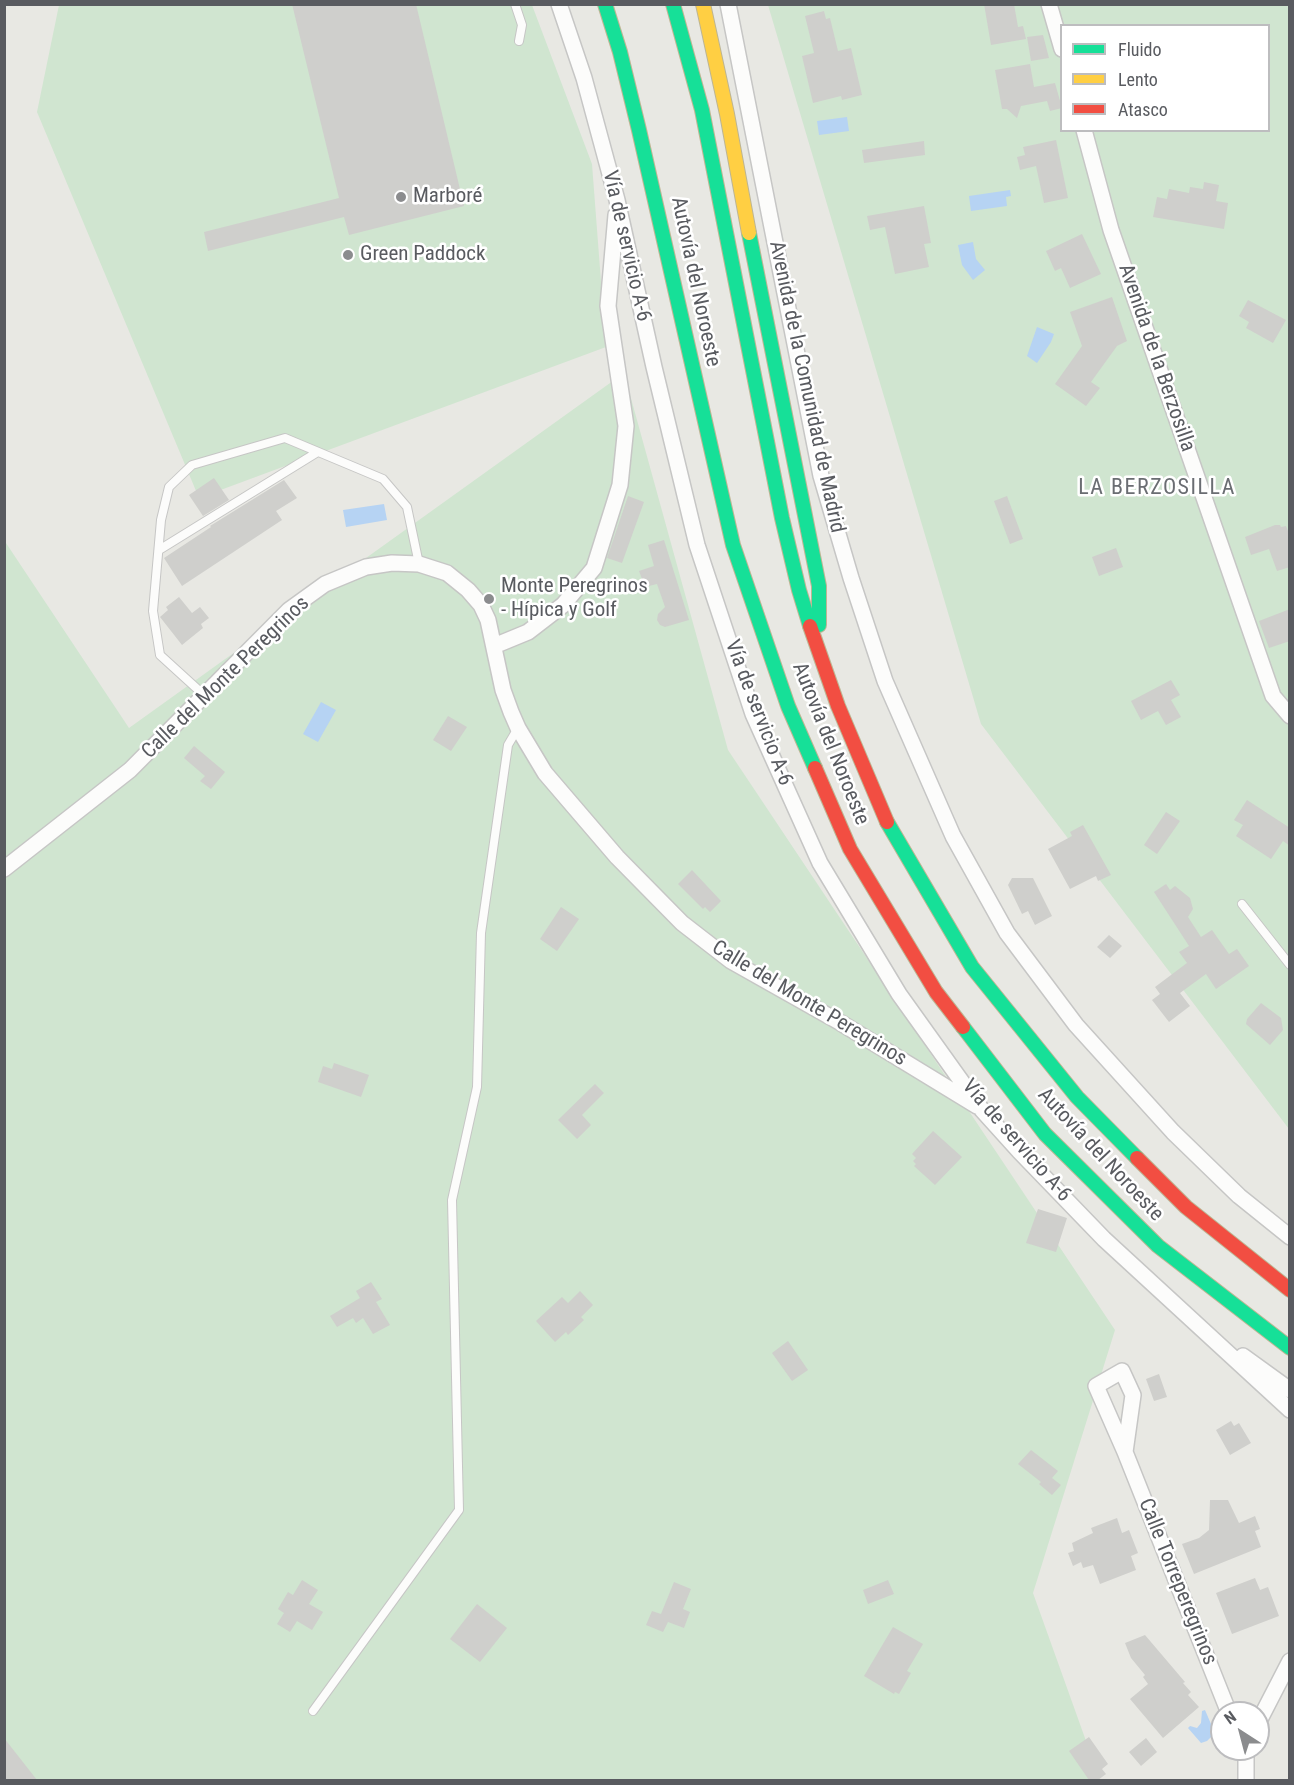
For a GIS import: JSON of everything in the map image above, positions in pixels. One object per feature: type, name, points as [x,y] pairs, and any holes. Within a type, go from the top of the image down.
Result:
[{"type":"highway","name":"Autovía del Noroeste","points":[[605,4],[620,52],[639,130],[733,545],[788,705],[850,849],[936,992],[1045,1134],[1158,1246],[1290,1348]]},
{"type":"highway","name":"Autovía del Noroeste","points":[[673,4],[702,110],[782,518],[800,590],[818,652],[838,706],[888,823],[972,967],[1077,1097],[1186,1208],[1290,1290]]},
{"type":"highway","points":[[702,4],[727,114],[760,297],[819,586],[818,652]]},
{"type":"street","name":"Vía de servicio A-6","points":[[559,4],[584,78],[617,200],[697,545],[753,714],[820,863],[899,994],[982,1110],[1104,1239],[1178,1307]]},
{"type":"street","name":"Avenida de la Comunidad de Madrid","points":[[728,4],[821,476],[885,681],[953,836],[1007,933],[1076,1025],[1173,1132],[1239,1196],[1290,1237]]},
{"type":"street","points":[[1049,4],[1060,42]]},
{"type":"street","name":"Avenida de la Berzosilla","points":[[1085,132],[1112,230],[1265,674],[1273,696],[1290,716]]},
{"type":"street","points":[[494,646],[528,632],[563,605],[594,568],[620,485],[626,426],[608,306],[617,200]]},
{"type":"street","name":"Calle del Monte Peregrinos","points":[[4,869],[130,770],[290,610],[325,584],[366,567],[392,562],[419,564],[447,573],[468,590],[481,605],[488,620],[503,690],[518,728],[545,773],[617,857],[682,923],[731,961],[841,1023],[982,1110]]},
{"type":"street","points":[[1178,1307],[1290,1390]]},
{"type":"street","points":[[1178,1307],[1290,1410]]},
{"type":"street","name":"Calle Torreperegrinos","points":[[1125,1452],[1224,1701]]},
{"type":"street","points":[[1269,1701],[1290,1661]]},
{"type":"street","points":[[1246,1761],[1246,1780]]},
{"type":"lane","points":[[515,4],[522,25],[519,41]]},
{"type":"lane","points":[[205,696],[160,655],[153,611],[161,520],[169,487],[192,465],[285,438],[316,453],[383,479],[407,507],[419,564]]},
{"type":"lane","points":[[159,550],[316,453]]},
{"type":"lane","points":[[314,1711],[459,1510],[452,1200],[477,1088],[481,933],[508,745],[518,728]]},
{"type":"lane","points":[[1242,904],[1290,965]]},
{"type":"green space","name":"Green Paddock","points":[[59,5],[532,5],[592,164],[606,347],[199,498],[37,112]]},
{"type":"green space","points":[[768,5],[1289,5],[1289,1129],[981,724]]},
{"type":"green space","points":[[624,373],[728,750],[1115,1330],[1033,1593],[1100,1780],[5,1780],[4,540],[129,728]]},
{"type":"water","points":[[847,117],[849,131],[819,135],[817,121]]},
{"type":"water","points":[[1010,190],[1011,196],[1006,197],[1007,206],[971,211],[969,196]]},
{"type":"water","points":[[973,242],[976,259],[985,270],[973,280],[962,265],[958,245]]},
{"type":"water","points":[[1037,327],[1054,334],[1037,363],[1027,356]]},
{"type":"water","points":[[384,504],[387,520],[346,527],[343,510]]},
{"type":"water","points":[[321,702],[336,710],[318,742],[303,734]]},
{"type":"water","points":[[1205,1710],[1210,1722],[1210,1738],[1201,1743],[1188,1728],[1190,1726],[1197,1728],[1201,1723],[1202,1711]]},
{"type":"building","points":[[292,4],[416,4],[464,206],[349,235],[344,217],[208,251],[204,232],[339,198]]},
{"type":"building","points":[[984,4],[1014,4],[1018,27],[1023,26],[1026,39],[991,45]]},
{"type":"building","points":[[824,11],[826,19],[830,18],[838,51],[851,48],[862,95],[842,100],[841,96],[813,103],[802,56],[814,53],[805,16]]},
{"type":"building","points":[[1043,35],[1049,58],[1031,61],[1027,37]]},
{"type":"building","points":[[1030,64],[1034,87],[1055,83],[1060,108],[1050,111],[1047,101],[1021,106],[1017,118],[1007,109],[1002,109],[995,70]]},
{"type":"building","points":[[1056,140],[1068,198],[1044,203],[1036,166],[1020,170],[1017,157],[1025,155],[1023,147]]},
{"type":"building","points":[[924,141],[925,155],[864,163],[862,150]]},
{"type":"building","points":[[1204,182],[1219,185],[1216,201],[1228,203],[1224,229],[1153,217],[1157,197],[1167,199],[1169,189],[1189,193],[1190,187],[1203,189]]},
{"type":"building","points":[[924,206],[931,243],[924,244],[929,267],[895,274],[885,227],[870,230],[867,216]]},
{"type":"building","points":[[1082,234],[1101,274],[1070,288],[1061,268],[1055,271],[1046,251]]},
{"type":"building","points":[[1112,297],[1127,341],[1117,346],[1091,382],[1100,388],[1086,406],[1055,384],[1082,346],[1070,312]]},
{"type":"building","points":[[1248,300],[1286,320],[1273,343],[1246,328],[1249,322],[1239,316]]},
{"type":"building","points":[[214,478],[229,500],[203,516],[189,495]]},
{"type":"building","points":[[284,480],[297,498],[276,511],[282,520],[182,586],[164,558]]},
{"type":"building","points":[[628,496],[644,502],[622,563],[607,558]]},
{"type":"building","points":[[1007,496],[1023,539],[1010,544],[994,501]]},
{"type":"building","points":[[1275,525],[1286,526],[1290,536],[1290,567],[1277,571],[1269,549],[1251,555],[1245,537]]},
{"type":"building","points":[[664,540],[689,620],[665,627],[657,620],[658,614],[665,607],[657,584],[645,587],[639,571],[654,566],[648,545]]},
{"type":"building","points":[[1116,548],[1123,567],[1099,576],[1092,557]]},
{"type":"building","points":[[179,597],[192,613],[200,607],[209,618],[201,624],[203,628],[182,645],[160,617],[168,610],[166,607]]},
{"type":"building","points":[[1290,609],[1290,641],[1269,648],[1259,621]]},
{"type":"building","points":[[1171,680],[1180,695],[1171,700],[1181,717],[1166,725],[1158,711],[1141,720],[1131,701]]},
{"type":"building","points":[[448,716],[467,727],[451,751],[433,740]]},
{"type":"building","points":[[194,746],[225,772],[211,789],[200,781],[205,776],[184,758]]},
{"type":"building","points":[[1247,800],[1290,828],[1290,846],[1283,841],[1271,859],[1236,836],[1243,825],[1234,820]]},
{"type":"building","points":[[1166,812],[1180,821],[1157,854],[1144,845]]},
{"type":"building","points":[[1083,825],[1111,875],[1098,881],[1096,876],[1070,889],[1048,849],[1072,836],[1070,832]]},
{"type":"building","points":[[692,870],[721,901],[710,912],[705,907],[703,909],[678,884]]},
{"type":"building","points":[[1012,878],[1033,878],[1052,916],[1035,925],[1028,911],[1022,914],[1008,885]]},
{"type":"building","points":[[1166,884],[1170,890],[1175,886],[1190,898],[1193,909],[1188,917],[1201,937],[1212,930],[1229,954],[1237,949],[1249,966],[1216,989],[1206,974],[1180,993],[1190,1006],[1169,1022],[1152,1000],[1160,994],[1155,987],[1187,963],[1179,952],[1189,946],[1154,892]]},
{"type":"building","points":[[561,907],[579,919],[557,951],[540,939]]},
{"type":"building","points":[[1109,935],[1122,946],[1110,958],[1097,947]]},
{"type":"building","points":[[1261,1003],[1281,1018],[1283,1030],[1270,1045],[1246,1024],[1247,1019]]},
{"type":"building","points":[[334,1063],[369,1075],[361,1097],[318,1082],[323,1066],[332,1069]]},
{"type":"building","points":[[595,1084],[604,1093],[582,1115],[591,1125],[577,1139],[558,1120]]},
{"type":"building","points":[[933,1131],[962,1157],[935,1185],[914,1166],[916,1164],[913,1161],[916,1158],[912,1154]]},
{"type":"building","points":[[1038,1209],[1067,1218],[1056,1252],[1026,1243]]},
{"type":"building","points":[[371,1282],[382,1299],[376,1302],[390,1325],[373,1334],[363,1318],[356,1323],[353,1318],[337,1327],[330,1316],[360,1298],[356,1291]]},
{"type":"building","points":[[580,1291],[593,1305],[581,1317],[584,1320],[568,1335],[566,1332],[555,1342],[536,1321],[562,1297],[568,1303]]},
{"type":"building","points":[[788,1341],[808,1370],[792,1381],[772,1353]]},
{"type":"building","points":[[1159,1374],[1167,1397],[1154,1401],[1146,1379]]},
{"type":"building","points":[[1231,1421],[1234,1426],[1239,1423],[1251,1443],[1230,1455],[1216,1430]]},
{"type":"building","points":[[1031,1450],[1058,1471],[1052,1478],[1061,1485],[1052,1495],[1039,1484],[1041,1482],[1018,1464]]},
{"type":"building","points":[[1210,1500],[1228,1500],[1239,1523],[1255,1516],[1260,1529],[1255,1531],[1261,1547],[1194,1574],[1182,1544],[1199,1538],[1209,1530]]},
{"type":"building","points":[[1117,1518],[1122,1533],[1129,1530],[1138,1553],[1131,1556],[1136,1570],[1100,1584],[1093,1565],[1083,1568],[1081,1562],[1073,1566],[1068,1553],[1074,1551],[1072,1543],[1093,1533],[1091,1528]]},
{"type":"building","points":[[1255,1578],[1260,1590],[1268,1587],[1279,1616],[1232,1634],[1216,1593]]},
{"type":"building","points":[[302,1580],[318,1590],[309,1604],[323,1612],[312,1630],[297,1621],[290,1632],[277,1624],[284,1613],[278,1609],[288,1592],[293,1595]]},
{"type":"building","points":[[888,1580],[894,1594],[868,1604],[863,1590]]},
{"type":"building","points":[[674,1582],[691,1589],[683,1609],[690,1612],[684,1628],[668,1622],[663,1632],[646,1625],[652,1611],[661,1614]]},
{"type":"building","points":[[477,1604],[507,1628],[480,1662],[450,1639]]},
{"type":"building","points":[[893,1627],[923,1644],[907,1671],[911,1673],[899,1694],[895,1692],[894,1694],[864,1676]]},
{"type":"building","points":[[1145,1635],[1185,1682],[1183,1683],[1191,1692],[1188,1695],[1199,1707],[1163,1738],[1130,1699],[1148,1684],[1143,1677],[1145,1675],[1131,1658],[1125,1643]]},
{"type":"building","points":[[1089,1737],[1108,1764],[1102,1769],[1106,1774],[1098,1780],[1089,1780],[1069,1751]]},
{"type":"building","points":[[4,1738],[37,1780],[4,1780]]},
{"type":"building","points":[[1146,1738],[1157,1752],[1141,1766],[1129,1752]]},
{"type":"traffic: fast","points":[[605,4],[620,52],[639,130],[733,545],[788,706],[815,768]]},
{"type":"traffic: fast","points":[[673,4],[702,110],[782,518],[810,626]]},
{"type":"traffic: fast","points":[[749,233],[819,586],[819,625]]},
{"type":"traffic: fast","points":[[887,822],[972,967],[1077,1097],[1137,1158]]},
{"type":"traffic: fast","points":[[963,1027],[1045,1134],[1158,1246],[1290,1348]]},
{"type":"traffic: slow","points":[[703,4],[727,114],[749,233]]},
{"type":"traffic: jam","points":[[810,626],[838,706],[887,822]]},
{"type":"traffic: jam","points":[[815,768],[850,849],[936,992],[963,1027]]},
{"type":"traffic: jam","points":[[1137,1158],[1186,1207],[1290,1290]]},
{"type":"place","name":"Marboré","points":[[401,197]]},
{"type":"place","name":"Green Paddock","points":[[348,255]]},
{"type":"place","name":"Monte Peregrinos - Hípica y Golf","points":[[489,599]]},
{"type":"district","name":"LA BERZOSILLA","points":[[1157,488]]}]
